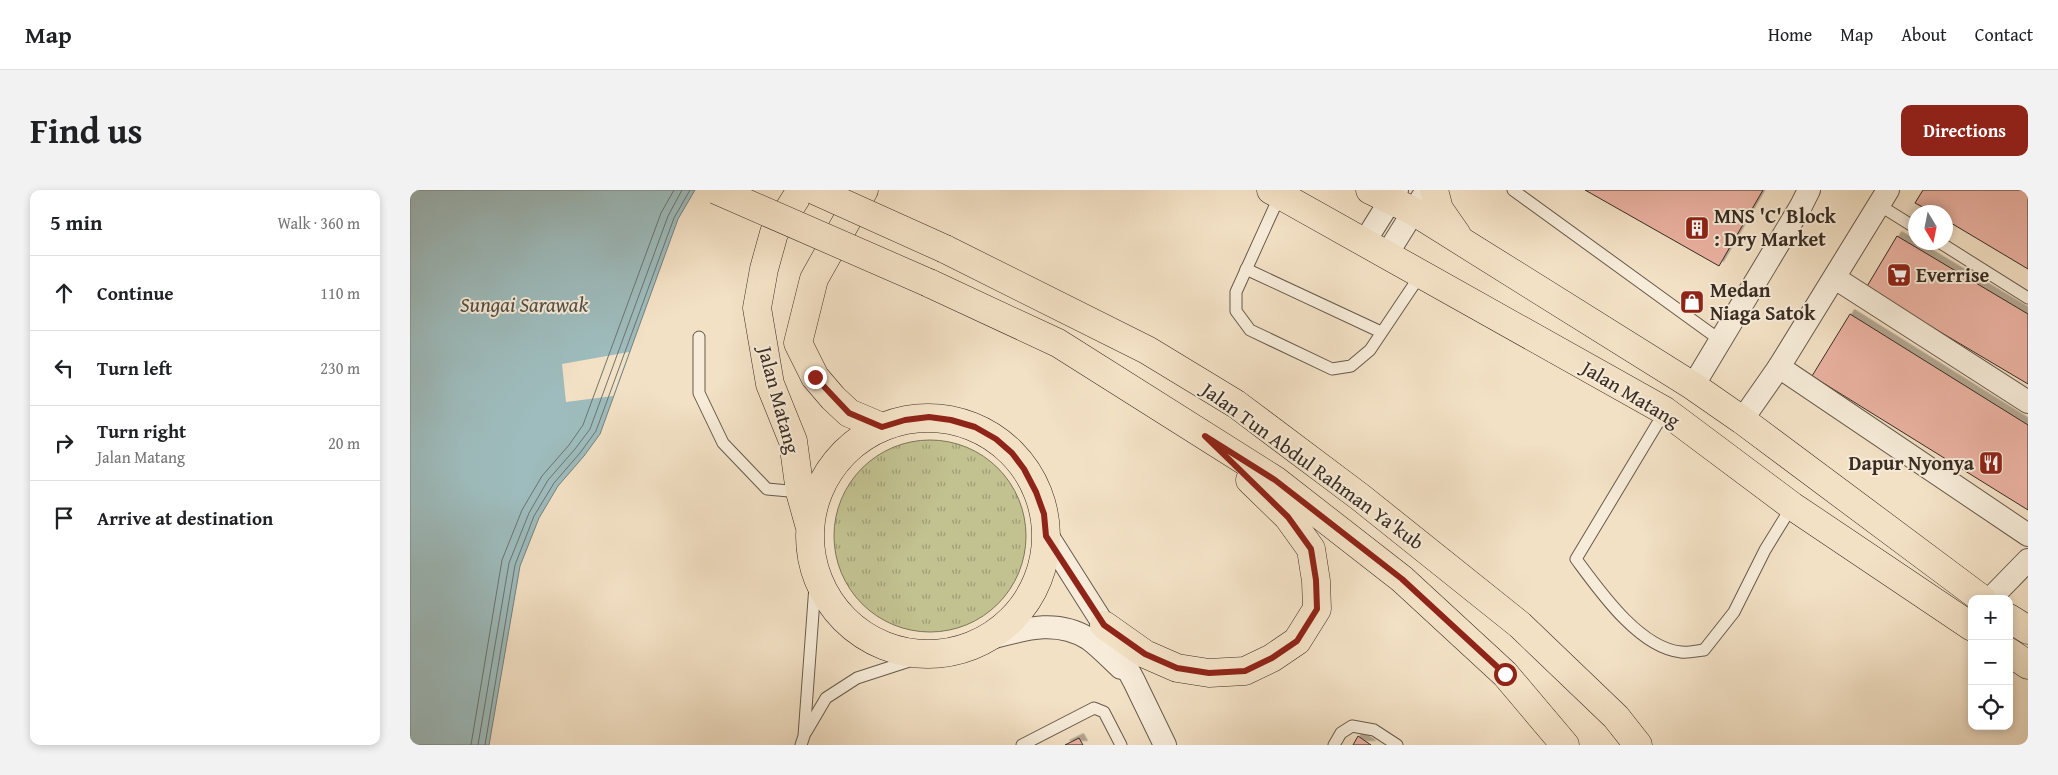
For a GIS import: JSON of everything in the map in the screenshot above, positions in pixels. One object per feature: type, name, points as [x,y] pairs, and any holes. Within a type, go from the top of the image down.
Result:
[{"type":"main road","name":"Jalan Tun Abdul Rahman Ya'kub","points":[[716,190],[929,283],[1058,343],[1275,480],[1402,579],[1505,674],[1565,745]]},
{"type":"main road","name":"Jalan Matang","points":[[801,190],[774,233],[764,269],[757,308],[770,384],[793,441],[800,492],[810,528]]},
{"type":"main road","name":"Jalan Tun Abdul Rahman Ya'kub","points":[[814,190],[945,249],[1147,350],[1236,404],[1360,497],[1520,625],[1616,716],[1638,745]]},
{"type":"main road","name":"Jalan Matang","points":[[864,190],[814,279],[798,343],[815,377],[833,398],[849,413],[882,427]]},
{"type":"main road","points":[[1434,190],[1439,209],[1461,242]]},
{"type":"main road","name":"Jalan Matang","points":[[1275,192],[1665,411],[1792,506],[1968,624]]},
{"type":"main road","name":"Jalan Matang","points":[[1399,196],[1461,242],[1693,386],[1742,420],[1977,595]]},
{"type":"main road","points":[[929,417],[951,420],[975,427],[996,439],[1012,453],[1024,469],[1036,492],[1044,514],[1046,536],[1044,562],[1030,600],[1004,628],[983,640],[957,649],[934,653],[890,648],[852,626],[836,611],[825,595],[811,552],[810,528],[821,485],[844,454],[861,439],[882,427],[905,420],[929,417]]},
{"type":"main road","points":[[1104,625],[1145,654],[1177,668],[1209,673],[1245,671],[1272,658],[1297,641],[1317,609],[1316,580],[1311,549],[1288,517],[1205,436]]},
{"type":"main road","points":[[2013,621],[2028,630]]},
{"type":"main road","points":[[2013,655],[2028,665]]},
{"type":"street","points":[[1693,386],[1809,190]]},
{"type":"street","points":[[1376,248],[1399,196]]},
{"type":"street","points":[[1742,420],[1779,368],[1884,197]]},
{"type":"street","points":[[1835,278],[2028,402]]},
{"type":"street","points":[[1779,368],[2028,535]]},
{"type":"street","points":[[1046,536],[1104,625],[1165,745]]},
{"type":"street","points":[[1994,595],[2028,560]]},
{"type":"street","points":[[983,640],[1037,626],[1062,628],[1089,639],[1134,681]]},
{"type":"lane","points":[[1518,191],[1720,340]]},
{"type":"lane","points":[[1275,192],[1236,292],[1236,311],[1250,330],[1332,369],[1351,366],[1370,350],[1421,274]]},
{"type":"lane","points":[[1884,197],[1908,220]]},
{"type":"lane","points":[[1952,250],[2028,298]]},
{"type":"lane","points":[[1246,269],[1382,332]]},
{"type":"lane","points":[[699,337],[699,393],[723,443],[766,489],[800,492]]},
{"type":"lane","points":[[1665,411],[1576,558],[1607,600],[1649,641],[1680,652],[1704,650],[1734,612],[1765,550],[1792,506]]},
{"type":"lane","points":[[804,742],[816,572]]},
{"type":"lane","points":[[804,742],[826,698],[857,678],[934,653]]},
{"type":"lane","points":[[1022,745],[1094,708],[1104,712],[1121,745]]},
{"type":"lane","points":[[1334,745],[1341,733],[1352,726],[1374,730],[1397,745]]},
{"type":"green space","points":[[930,440],[949,442],[967,447],[983,456],[998,468],[1010,483],[1019,499],[1024,517],[1026,536],[1024,555],[1019,573],[1010,589],[998,604],[983,616],[967,625],[949,630],[930,632],[911,630],[893,625],[877,616],[862,604],[850,589],[841,573],[836,555],[834,536],[836,517],[841,499],[850,483],[862,468],[877,456],[893,447],[911,442]]},
{"type":"water","name":"Sungai Sarawak","points":[[410,190],[695,190],[678,219],[600,434],[558,486],[539,518],[520,566],[489,745],[410,745]]},
{"type":"pier","points":[[629,352],[613,396],[566,402],[562,364]]},
{"type":"building","name":"MNS 'C' Block : Dry Market","points":[[1585,190],[1763,190],[1719,266]]},
{"type":"building","points":[[1923,190],[2028,190],[2028,269],[1953,224],[1953,205],[1919,205],[1915,203]]},
{"type":"building","points":[[1897,236],[1908,243],[1908,250],[1921,250],[2028,314],[2028,384],[1866,288]]},
{"type":"building","points":[[1850,314],[2028,425],[2028,510],[1812,376]]},
{"type":"building","points":[[1358,736],[1371,745],[1353,745]]},
{"type":"building","points":[[1079,738],[1083,745],[1065,745]]},
{"type":"place","name":"MNS 'C' Block : Dry Market","points":[[1697,228]]},
{"type":"place","name":"Everrise","points":[[1899,275]]},
{"type":"place","name":"Medan Niaga Satok","points":[[1692,302]]},
{"type":"place","name":"Dapur Nyonya","points":[[1991,463]]},
{"type":"route","points":[[815,377],[849,413],[882,427],[905,420],[929,417],[951,420],[975,427],[996,439],[1012,453],[1024,469],[1036,492],[1044,514],[1046,536],[1104,625],[1145,654],[1177,668],[1209,673],[1245,671],[1272,658],[1297,641],[1317,609],[1316,580],[1311,549],[1288,517],[1205,436],[1275,480],[1402,579],[1505,674]]}]
